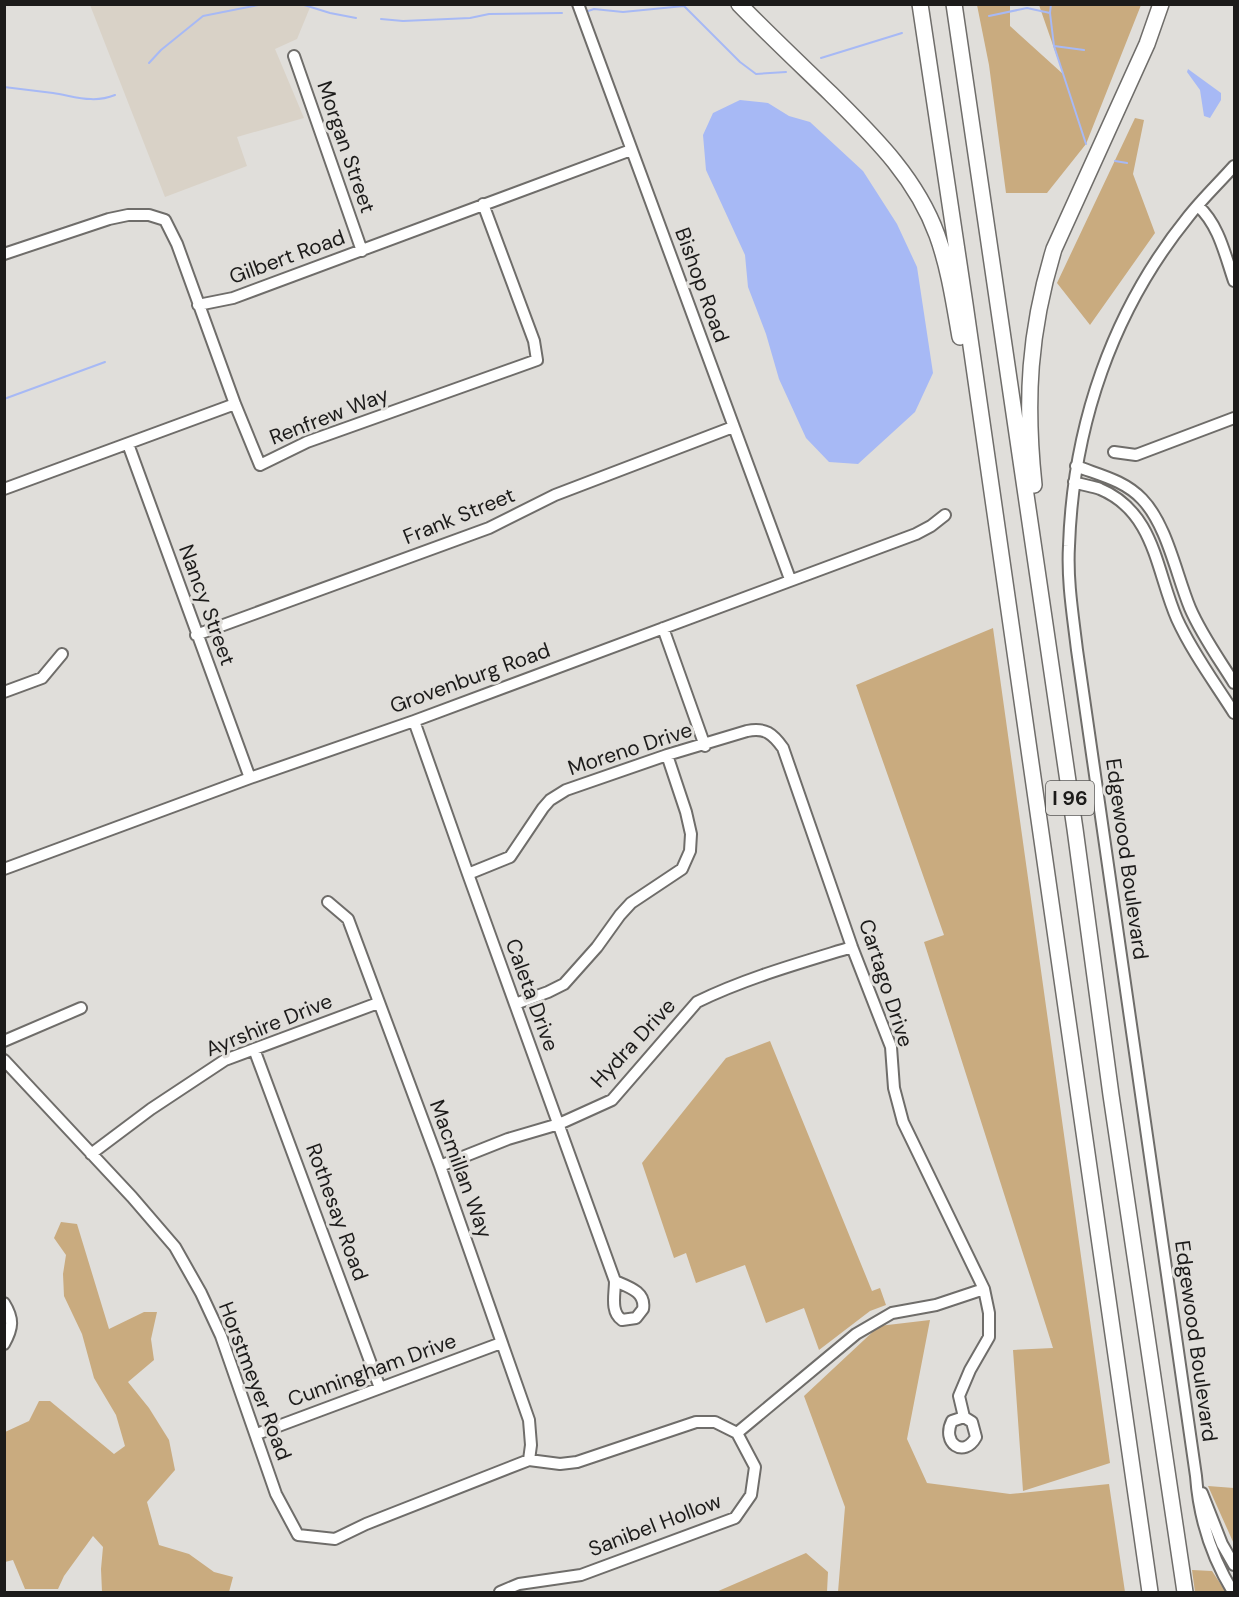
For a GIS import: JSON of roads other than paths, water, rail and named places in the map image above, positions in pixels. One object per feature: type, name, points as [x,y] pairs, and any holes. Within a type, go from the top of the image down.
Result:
[{"type":"highway","points":[[740,4],[874,136],[916,192],[937,234],[944,256],[975,424],[984,434]]},
{"type":"highway","name":"I 96","points":[[920,4],[1150,1593]]},
{"type":"highway","name":"I 96","points":[[954,4],[1185,1593]]},
{"type":"highway","points":[[1060,735],[1033,476],[1029,399],[1033,337],[1043,285],[1054,249],[1147,44],[1161,4]]},
{"type":"street","name":"Bishop Road","points":[[578,4],[790,579]]},
{"type":"street","name":"Morgan Street","points":[[294,56],[362,251]]},
{"type":"street","name":"Gilbert Road","points":[[198,305],[233,298],[631,150]]},
{"type":"street","name":"Edgewood Boulevard","points":[[1233,1593],[1215,1558],[1200,1513],[1072,607],[1069,547],[1076,466],[1085,423],[1097,381],[1126,314],[1156,262],[1198,206],[1234,166]]},
{"type":"street","name":"Renfrew Way","points":[[235,404],[260,465],[307,442],[537,360],[534,341],[483,204]]},
{"type":"street","points":[[1198,206],[1208,215],[1214,225],[1234,281]]},
{"type":"street","points":[[4,254],[109,219],[129,215],[149,215],[165,220],[171,229],[235,404],[4,489]]},
{"type":"street","points":[[1114,452],[1136,455],[1234,418]]},
{"type":"street","name":"Frank Street","points":[[196,635],[489,528],[555,495],[733,427]]},
{"type":"street","name":"Nancy Street","points":[[128,444],[250,778]]},
{"type":"street","points":[[1076,466],[1114,480],[1130,489],[1142,499],[1153,514],[1161,529],[1191,610],[1234,683]]},
{"type":"street","points":[[1074,482],[1114,496],[1139,519],[1150,542],[1177,618],[1234,713]]},
{"type":"street","name":"Grovenburg Road","points":[[4,869],[250,778],[414,721],[790,579],[916,534],[931,526],[945,514]]},
{"type":"street","points":[[663,628],[705,746]]},
{"type":"street","points":[[4,692],[42,678],[62,654]]},
{"type":"street","name":"Caleta Drive","points":[[414,721],[615,1281]]},
{"type":"street","name":"Moreno Drive","points":[[468,874],[510,857],[543,808],[556,795],[667,755],[705,746],[747,731],[765,730]]},
{"type":"street","name":"Cartago Drive","points":[[765,730],[773,735],[783,748],[852,947],[891,1047],[894,1088],[903,1122],[984,1289],[989,1313],[989,1337],[970,1370],[959,1396],[964,1418]]},
{"type":"street","points":[[515,1004],[548,993],[564,984],[597,947],[631,903],[682,869],[690,851],[692,834],[667,755]]},
{"type":"street","name":"Macmillan Way","points":[[328,902],[348,919],[440,1166],[529,1420],[531,1445],[529,1461]]},
{"type":"street","name":"Hydra Drive","points":[[440,1166],[508,1139],[559,1124],[612,1100],[697,1002],[782,968],[852,947]]},
{"type":"street","name":"Ayrshire Drive","points":[[91,1154],[191,1081],[225,1060],[378,1003]]},
{"type":"street","points":[[4,1041],[81,1008]]},
{"type":"street","name":"Rothesay Road","points":[[254,1049],[380,1388]]},
{"type":"street","name":"Horstmeyer Road","points":[[5,1063],[132,1197],[175,1247],[201,1293],[221,1336],[276,1494],[298,1535],[335,1539],[366,1524],[529,1461]]},
{"type":"street","points":[[529,1461],[560,1464],[577,1462],[696,1422],[715,1422],[737,1433],[856,1334],[892,1313],[936,1305],[984,1289]]},
{"type":"street","points":[[4,1303],[9,1310],[12,1330],[4,1344]]},
{"type":"street","name":"Cunningham Drive","points":[[256,1434],[501,1343]]},
{"type":"street","name":"Sanibel Hollow","points":[[500,1593],[519,1584],[581,1575],[735,1518],[751,1495],[755,1467],[737,1433]]},
{"type":"street","points":[[1196,1476],[1213,1524],[1234,1566]]},
{"type":"water","points":[[1188,69],[1221,93],[1221,100],[1210,118],[1204,116],[1200,90],[1187,72]]},
{"type":"water","points":[[740,100],[768,103],[789,116],[810,122],[863,171],[897,224],[917,267],[933,373],[915,412],[858,464],[829,462],[806,438],[779,379],[766,334],[748,287],[745,255],[706,170],[703,135],[713,113]]},
{"type":"waterway","points":[[301,4],[356,18]]},
{"type":"waterway","points":[[989,16],[1027,8],[1050,13],[1051,4]]},
{"type":"waterway","points":[[149,63],[161,50],[203,16],[258,5]]},
{"type":"waterway","points":[[588,11],[594,9],[623,12],[684,6],[740,62],[756,74],[786,72]]},
{"type":"waterway","points":[[381,19],[403,21],[470,18],[489,14],[562,13]]},
{"type":"waterway","points":[[1050,13],[1054,46],[1086,144]]},
{"type":"waterway","points":[[821,58],[902,33]]},
{"type":"waterway","points":[[1054,46],[1084,50]]},
{"type":"waterway","points":[[4,87],[91,99],[115,95]]},
{"type":"waterway","points":[[1115,161],[1127,163]]},
{"type":"waterway","points":[[4,399],[105,362]]}]
